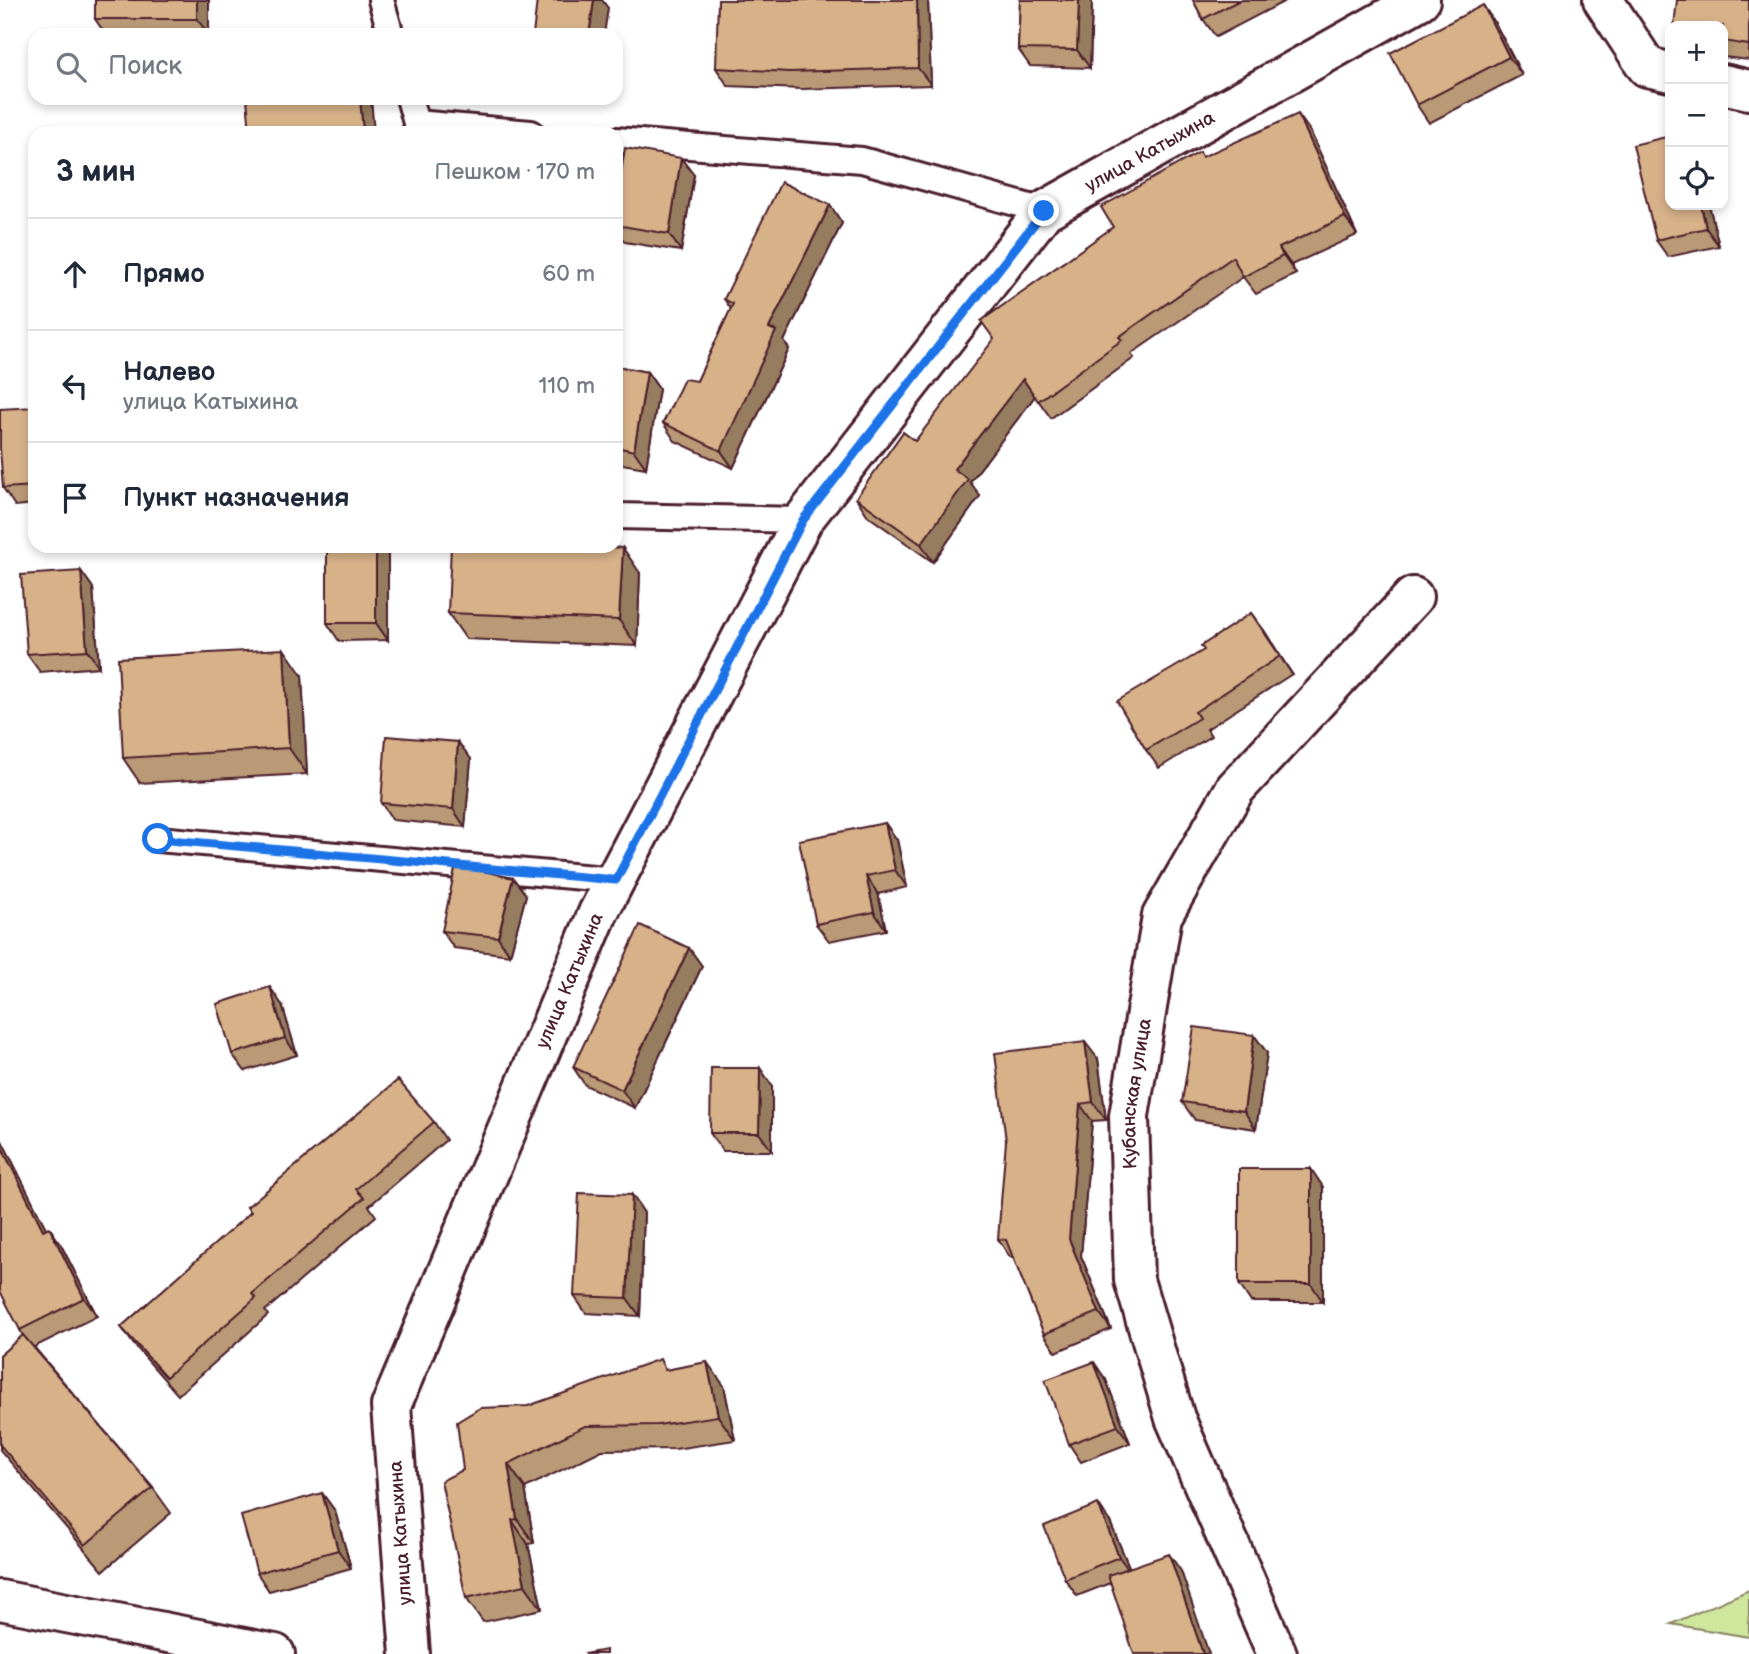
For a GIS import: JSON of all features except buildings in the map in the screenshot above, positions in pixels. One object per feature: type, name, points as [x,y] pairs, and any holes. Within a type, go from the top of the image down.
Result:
[{"type":"street","name":"улица Катыхина","points":[[411,1654],[391,1406],[598,913],[803,520],[1044,211],[1420,0]]},
{"type":"street","points":[[1603,0],[1647,67],[1665,71]]},
{"type":"street","points":[[1728,85],[1749,90]]},
{"type":"street","name":"Кубанская улица","points":[[1278,1654],[1175,1418],[1134,1280],[1129,1116],[1162,916],[1235,789],[1413,597]]},
{"type":"street","points":[[0,1600],[275,1654]]},
{"type":"lane","points":[[381,0],[389,28]]},
{"type":"lane","points":[[411,105],[416,123],[450,126]]},
{"type":"lane","points":[[623,141],[862,160],[1044,211]]},
{"type":"lane","points":[[623,516],[803,520]]},
{"type":"lane","points":[[158,839],[616,880]]},
{"type":"green space","points":[[1749,1590],[1749,1637],[1671,1624]]},
{"type":"route","points":[[158,839],[616,880],[803,520],[1044,211]]}]
